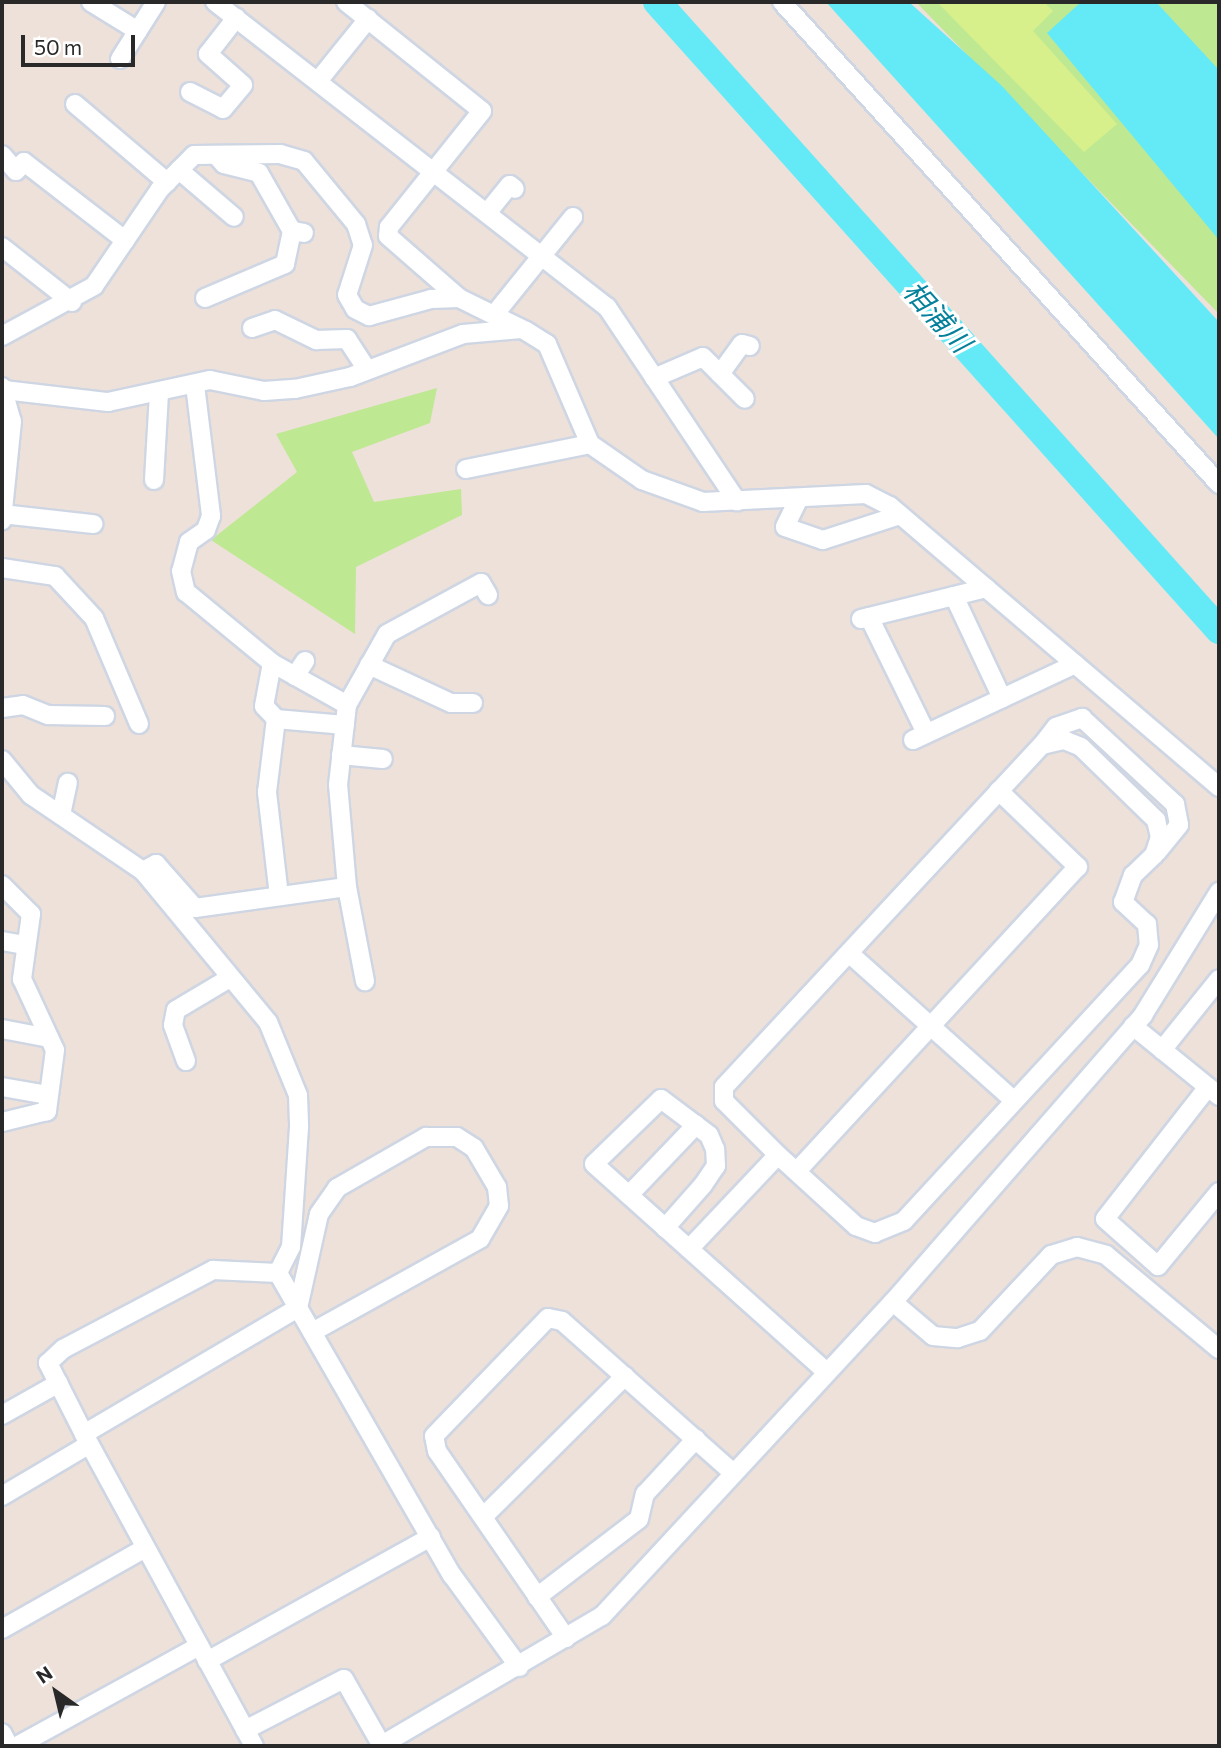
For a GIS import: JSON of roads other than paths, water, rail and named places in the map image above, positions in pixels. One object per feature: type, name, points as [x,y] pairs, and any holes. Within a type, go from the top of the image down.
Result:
[{"type":"street","points":[[91,2],[138,30]]},
{"type":"street","points":[[120,59],[156,2]]},
{"type":"street","points":[[215,2],[607,307],[737,501]]},
{"type":"street","points":[[346,2],[482,111],[433,171],[388,236],[459,298],[521,328],[547,344],[590,444],[642,480],[703,502],[866,494],[901,515],[1219,787]]},
{"type":"street","points":[[782,2],[1219,484]]},
{"type":"street","points":[[190,92],[223,110],[243,85],[208,54],[236,18]]},
{"type":"street","points":[[318,81],[368,19]]},
{"type":"street","points":[[75,104],[234,217]]},
{"type":"street","points":[[2,336],[72,302],[94,286],[173,176],[194,155],[280,154],[304,161],[325,183],[356,224],[363,245],[347,295],[355,309],[369,316],[431,299],[459,298]]},
{"type":"street","points":[[2,155],[16,171],[24,162],[125,240]]},
{"type":"street","points":[[205,298],[285,264],[298,232],[259,173],[225,164],[216,155]]},
{"type":"street","points":[[487,213],[510,185]]},
{"type":"street","points":[[494,316],[539,253],[573,217]]},
{"type":"street","points":[[2,247],[72,302]]},
{"type":"street","points":[[253,328],[275,320],[316,340],[347,339],[365,367]]},
{"type":"street","points":[[93,524],[2,517],[12,421],[3,389],[108,402],[224,380],[264,391],[295,389],[350,377],[365,367],[463,334],[521,328]]},
{"type":"street","points":[[720,374],[742,344],[750,346]]},
{"type":"street","points":[[654,378],[703,357],[745,399]]},
{"type":"street","points":[[195,385],[211,516],[206,530],[188,542],[181,571],[186,592],[210,604],[272,663],[300,668],[347,705]]},
{"type":"street","points":[[154,480],[159,392]]},
{"type":"street","points":[[466,469],[590,444]]},
{"type":"street","points":[[799,498],[785,527],[823,540],[901,515]]},
{"type":"street","points":[[2,568],[55,576],[94,618],[139,723]]},
{"type":"street","points":[[359,972],[348,887],[341,755],[347,705],[387,634],[481,583],[488,595]]},
{"type":"street","points":[[986,587],[865,618],[919,736],[1075,664]]},
{"type":"street","points":[[954,596],[1002,698]]},
{"type":"street","points":[[272,663],[264,706],[276,719],[345,724]]},
{"type":"street","points":[[369,665],[451,703],[473,703]]},
{"type":"street","points":[[2,708],[23,705],[48,715],[105,716]]},
{"type":"street","points":[[1082,718],[1175,804],[1179,825],[1133,875],[1123,902],[1147,924],[1149,945],[1140,965],[892,1230],[875,1233],[856,1226],[778,1155],[724,1101],[724,1087],[999,791],[1056,727],[1082,718]]},
{"type":"street","points":[[276,719],[267,792],[279,897]]},
{"type":"street","points":[[1042,745],[1064,740],[1081,747],[1146,808],[1160,837],[1154,855]]},
{"type":"street","points":[[341,755],[383,759]]},
{"type":"street","points":[[2,760],[32,795],[143,871],[268,1022],[298,1095],[291,1247],[278,1273]]},
{"type":"street","points":[[61,815],[68,783]]},
{"type":"street","points":[[797,1171],[1078,867],[999,791]]},
{"type":"street","points":[[143,871],[156,864],[195,908],[348,887]]},
{"type":"street","points":[[2,886],[30,914],[24,945],[22,979],[55,1050],[47,1111],[2,1122]]},
{"type":"street","points":[[245,1730],[344,1679],[381,1746],[602,1616],[893,1302],[1133,1026],[1219,892]]},
{"type":"street","points":[[2,941],[24,945]]},
{"type":"street","points":[[850,954],[1012,1099]]},
{"type":"street","points":[[186,1060],[173,1026],[176,1010],[230,978]]},
{"type":"street","points":[[1162,1050],[1219,979]]},
{"type":"street","points":[[1133,1026],[1215,1090],[1105,1219],[1158,1266],[1219,1192]]},
{"type":"street","points":[[2,1029],[49,1038]]},
{"type":"street","points":[[2,1087],[48,1095]]},
{"type":"street","points":[[665,1228],[716,1166],[709,1135],[661,1098],[594,1164],[665,1228],[827,1372]]},
{"type":"street","points":[[629,1195],[696,1125]]},
{"type":"street","points":[[2,1496],[86,1440],[298,1308],[319,1214],[337,1188],[426,1137],[457,1137],[474,1148],[497,1187],[499,1206],[480,1239],[312,1332]]},
{"type":"street","points":[[689,1249],[778,1155]]},
{"type":"street","points":[[893,1302],[933,1336],[958,1338],[980,1331],[1051,1255],[1077,1247],[1106,1255],[1219,1349]]},
{"type":"street","points":[[254,1746],[86,1440],[47,1363],[63,1349],[213,1270],[278,1273]]},
{"type":"street","points":[[278,1273],[431,1537],[519,1667]]},
{"type":"street","points":[[566,1638],[483,1517],[434,1436],[548,1318],[562,1321],[733,1473]]},
{"type":"street","points":[[483,1517],[625,1376]]},
{"type":"street","points":[[2,1415],[59,1383]]},
{"type":"street","points":[[537,1597],[639,1519],[645,1494],[696,1439]]},
{"type":"street","points":[[17,1746],[431,1537]]},
{"type":"street","points":[[2,1629],[145,1548]]},
{"type":"street","points":[[2,1732],[9,1746]]},
{"type":"water","points":[[826,2],[909,2],[1002,86],[1219,322],[1219,439]]},
{"type":"water","points":[[1081,2],[1156,2],[1219,70],[1219,240],[1047,33]]},
{"type":"waterway","name":"相浦川","points":[[657,2],[1219,630]]}]
